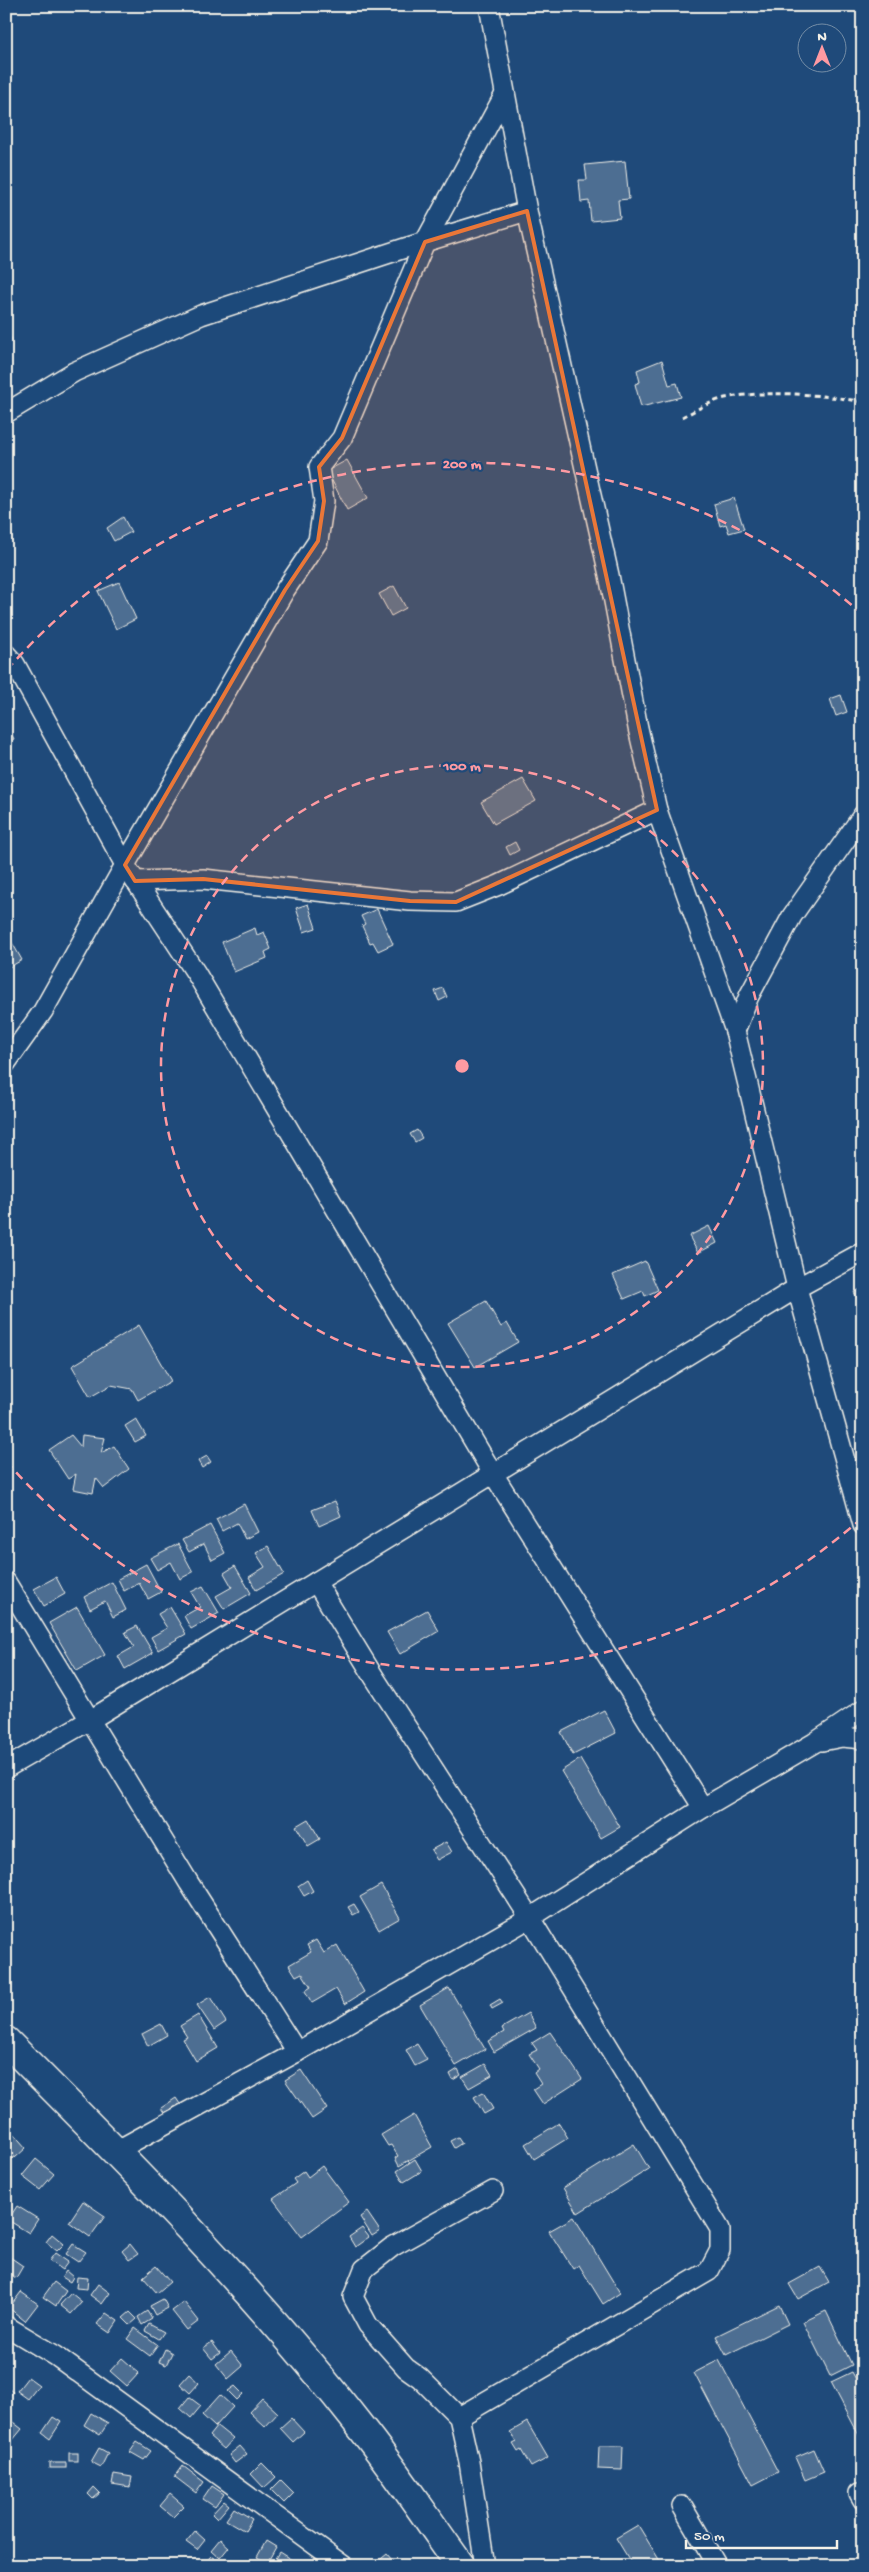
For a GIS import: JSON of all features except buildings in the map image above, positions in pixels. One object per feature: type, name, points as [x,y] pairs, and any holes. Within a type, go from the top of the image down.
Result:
[{"type":"main road","points":[[6,2041],[116,2151],[249,2294],[360,2425],[461,2566]]},
{"type":"street","points":[[489,6],[527,211],[609,575],[638,728],[657,810],[735,1031],[796,1288],[857,1482],[863,1525]]},
{"type":"street","points":[[7,1058],[43,1011],[125,865],[285,590],[318,541],[324,501],[319,467],[342,438],[425,242],[505,94]]},
{"type":"street","points":[[6,413],[74,372],[201,315],[527,211]]},
{"type":"street","points":[[6,654],[15,664],[125,865],[196,973],[492,1472],[704,1808]]},
{"type":"street","points":[[135,881],[204,879],[410,901],[456,902],[499,885],[657,810]]},
{"type":"street","points":[[735,1031],[749,996],[792,916],[863,815]]},
{"type":"street","points":[[6,1768],[90,1720],[492,1472],[796,1288],[863,1252]]},
{"type":"street","points":[[6,1582],[189,1882],[297,2052]]},
{"type":"street","points":[[316,1582],[374,1677],[530,1918],[720,2229],[720,2250],[709,2271],[459,2417]]},
{"type":"street","points":[[116,2151],[297,2052],[530,1918],[704,1808],[814,1743],[863,1710]]},
{"type":"street","points":[[814,1743],[842,1737],[863,1739]]},
{"type":"street","points":[[485,2566],[469,2462],[459,2417],[420,2378],[406,2368],[368,2325],[353,2297],[364,2269],[392,2247],[493,2191]]},
{"type":"street","points":[[6,2326],[56,2356],[344,2566]]},
{"type":"street","points":[[682,2506],[717,2566]]},
{"type":"path","points":[[682,417],[723,399],[754,396],[823,397],[863,402]]},
{"type":"highlighted area","points":[[527,211],[657,810],[456,902],[410,901],[203,879],[135,881],[125,865],[285,590],[318,541],[324,501],[319,467],[342,438],[425,242]]}]
